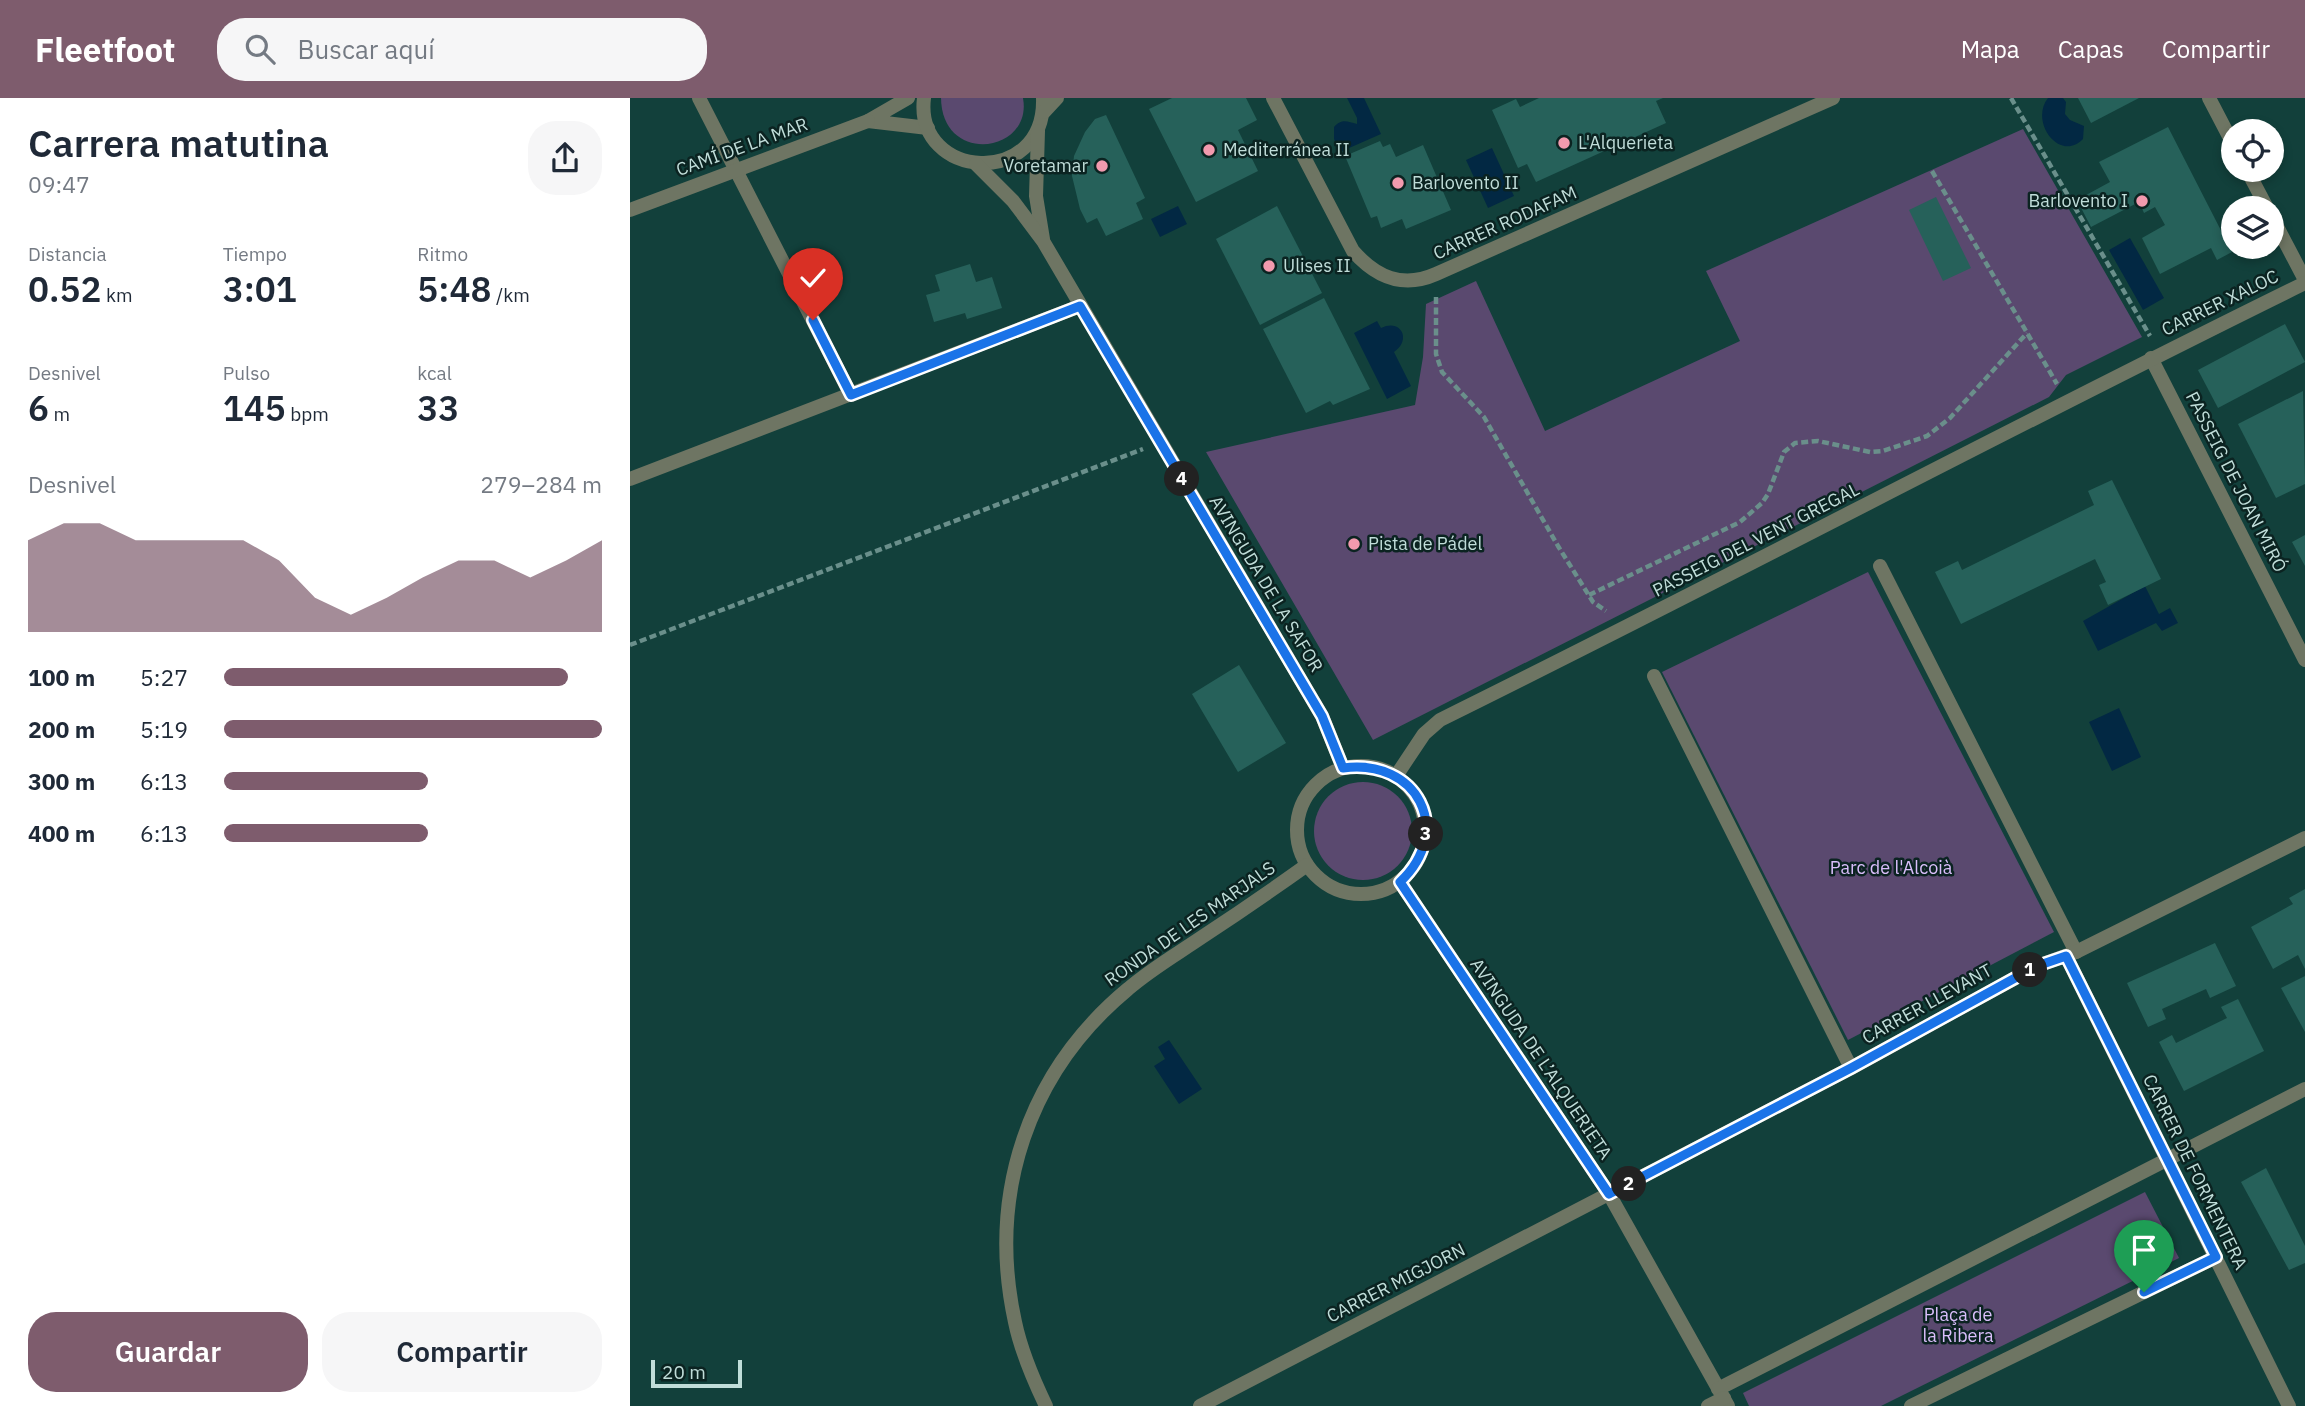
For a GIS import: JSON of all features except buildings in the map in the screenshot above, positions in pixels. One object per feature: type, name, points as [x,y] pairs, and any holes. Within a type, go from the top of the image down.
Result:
[{"type":"street","points":[[699,98],[851,395]]},
{"type":"street","name":"CAMÍ DE LA MAR","points":[[630,210],[868,121],[908,98]]},
{"type":"street","points":[[868,121],[928,128],[923,107],[924,98]]},
{"type":"street","points":[[976,164],[995,163],[1013,157],[1028,145],[1038,130],[1043,105],[1057,98]]},
{"type":"street","name":"CARRER RODAFAM","points":[[1273,98],[1353,251],[1367,267],[1384,277],[1403,280],[1417,280],[1436,274],[1833,98]]},
{"type":"street","points":[[2209,98],[2221,121]]},
{"type":"street","name":"AVINGUDA DE LA SAFOR","points":[[928,128],[939,145],[956,158],[976,164],[1013,201],[1043,240],[1322,716],[1343,768]]},
{"type":"street","name":"AVINGUDA DE LA SAFOR","points":[[1038,130],[1036,196],[1043,240]]},
{"type":"street","points":[[2284,240],[2305,281]]},
{"type":"street","name":"CARRER XALOC","points":[[2155,356],[2305,281]]},
{"type":"street","points":[[630,478],[1080,306]]},
{"type":"street","name":"PASSEIG DEL VENT GREGAL","points":[[1396,776],[1424,734],[1440,720],[1623,630],[2155,356]]},
{"type":"street","name":"PASSEIG DE JOAN MIRÓ","points":[[2155,356],[2305,660]]},
{"type":"street","points":[[1880,566],[2071,954]]},
{"type":"street","points":[[1654,676],[1851,1068]]},
{"type":"street","points":[[1361,765],[1380,768],[1396,776],[1418,798],[1425,816],[1426,834],[1422,853],[1413,869],[1400,882],[1384,891],[1367,895],[1333,888],[1318,878],[1299,850],[1296,833],[1301,807],[1314,786],[1327,775],[1343,768],[1361,765]]},
{"type":"street","name":"CARRER LLEVANT","points":[[1609,1194],[1851,1068],[2037,966],[2071,954],[2305,838]]},
{"type":"street","name":"RONDA DE LES MARJALS","points":[[1046,1406],[1022,1346],[1008,1279],[1010,1193],[1021,1142],[1032,1114],[1063,1057],[1102,1012],[1157,967],[1307,865]]},
{"type":"street","name":"AVINGUDA DE L’ALQUERIETA","points":[[1400,882],[1609,1194],[1723,1398]]},
{"type":"street","name":"CARRER DE FORMENTERA","points":[[2071,954],[2167,1159],[2289,1406]]},
{"type":"street","points":[[1708,1406],[2167,1159],[2305,1089]]},
{"type":"street","name":"CARRER MIGJORN","points":[[1200,1406],[1609,1194]]},
{"type":"street","points":[[1911,1406],[1929,1402],[2216,1257]]},
{"type":"path","points":[[2011,98],[2155,356]]},
{"type":"path","points":[[1931,171],[2068,402]]},
{"type":"path","points":[[1436,274],[1436,354],[1442,372],[1450,384],[1484,417],[1589,595],[1740,522],[1762,503],[1784,452],[1796,443],[1818,441],[1870,452],[1883,451],[1927,436],[1950,418],[2027,333]]},
{"type":"path","points":[[630,645],[1160,443]]},
{"type":"green space","points":[[941,98],[1023,98],[1022,117],[1015,131],[1002,140],[986,144],[970,142],[956,134],[945,120]]},
{"type":"green space","points":[[2023,129],[2142,337],[2066,375],[2049,397],[1373,740],[1206,452],[1415,405],[1423,357],[1426,304],[1476,281],[1545,431],[1740,341],[1706,271]]},
{"type":"green space","name":"Parc de l'Alcoià","points":[[1868,572],[2054,932],[1848,1040],[1662,672]]},
{"type":"green space","points":[[1363,782],[1382,786],[1398,796],[1408,812],[1412,831],[1408,850],[1398,866],[1382,876],[1363,880],[1344,876],[1328,866],[1318,850],[1314,831],[1318,812],[1328,796],[1344,786]]},
{"type":"green space","name":"Plaça de la Ribera","points":[[2145,1192],[2179,1258],[1881,1406],[1749,1406],[1743,1393]]},
{"type":"water","points":[[1347,98],[1364,98],[1381,134],[1340,152],[1334,139],[1334,127],[1342,122],[1357,124],[1357,118]]},
{"type":"water","points":[[2048,98],[2063,98],[2066,102],[2065,114],[2070,120],[2084,126],[2083,139],[2074,145],[2065,146],[2050,136],[2042,118]]},
{"type":"water","points":[[1492,148],[1514,196],[1488,208],[1466,160]]},
{"type":"water","points":[[1178,206],[1187,224],[1160,237],[1151,219]]},
{"type":"water","points":[[2130,238],[2164,298],[2143,310],[2109,250]]},
{"type":"water","points":[[1377,321],[1381,328],[1394,326],[1402,332],[1402,342],[1394,352],[1411,386],[1387,399],[1354,333]]},
{"type":"water","points":[[2145,586],[2159,614],[2170,608],[2178,623],[2162,631],[2156,623],[2098,651],[2083,621]]},
{"type":"water","points":[[2119,708],[2141,757],[2112,771],[2089,722]]},
{"type":"water","points":[[1169,1040],[1202,1089],[1179,1104],[1154,1066],[1165,1059],[1158,1047]]},
{"type":"place","name":"L'Alquerieta","points":[[1564,143]]},
{"type":"place","name":"Mediterránea II","points":[[1209,150]]},
{"type":"place","name":"Voretamar","points":[[1102,166]]},
{"type":"place","name":"Barlovento II","points":[[1398,183]]},
{"type":"place","name":"Barlovento I","points":[[2142,201]]},
{"type":"place","name":"Ulises II","points":[[1269,266]]},
{"type":"place","name":"Pista de Pádel","points":[[1354,544]]},
{"type":"route","points":[[813,320],[851,395],[1080,306],[1322,716],[1343,768],[1361,765],[1380,768],[1396,776],[1418,798],[1425,816],[1426,834],[1422,853],[1413,869],[1400,882],[1609,1194],[1851,1068],[2037,966],[2066,956],[2216,1257],[2144,1292]]}]
